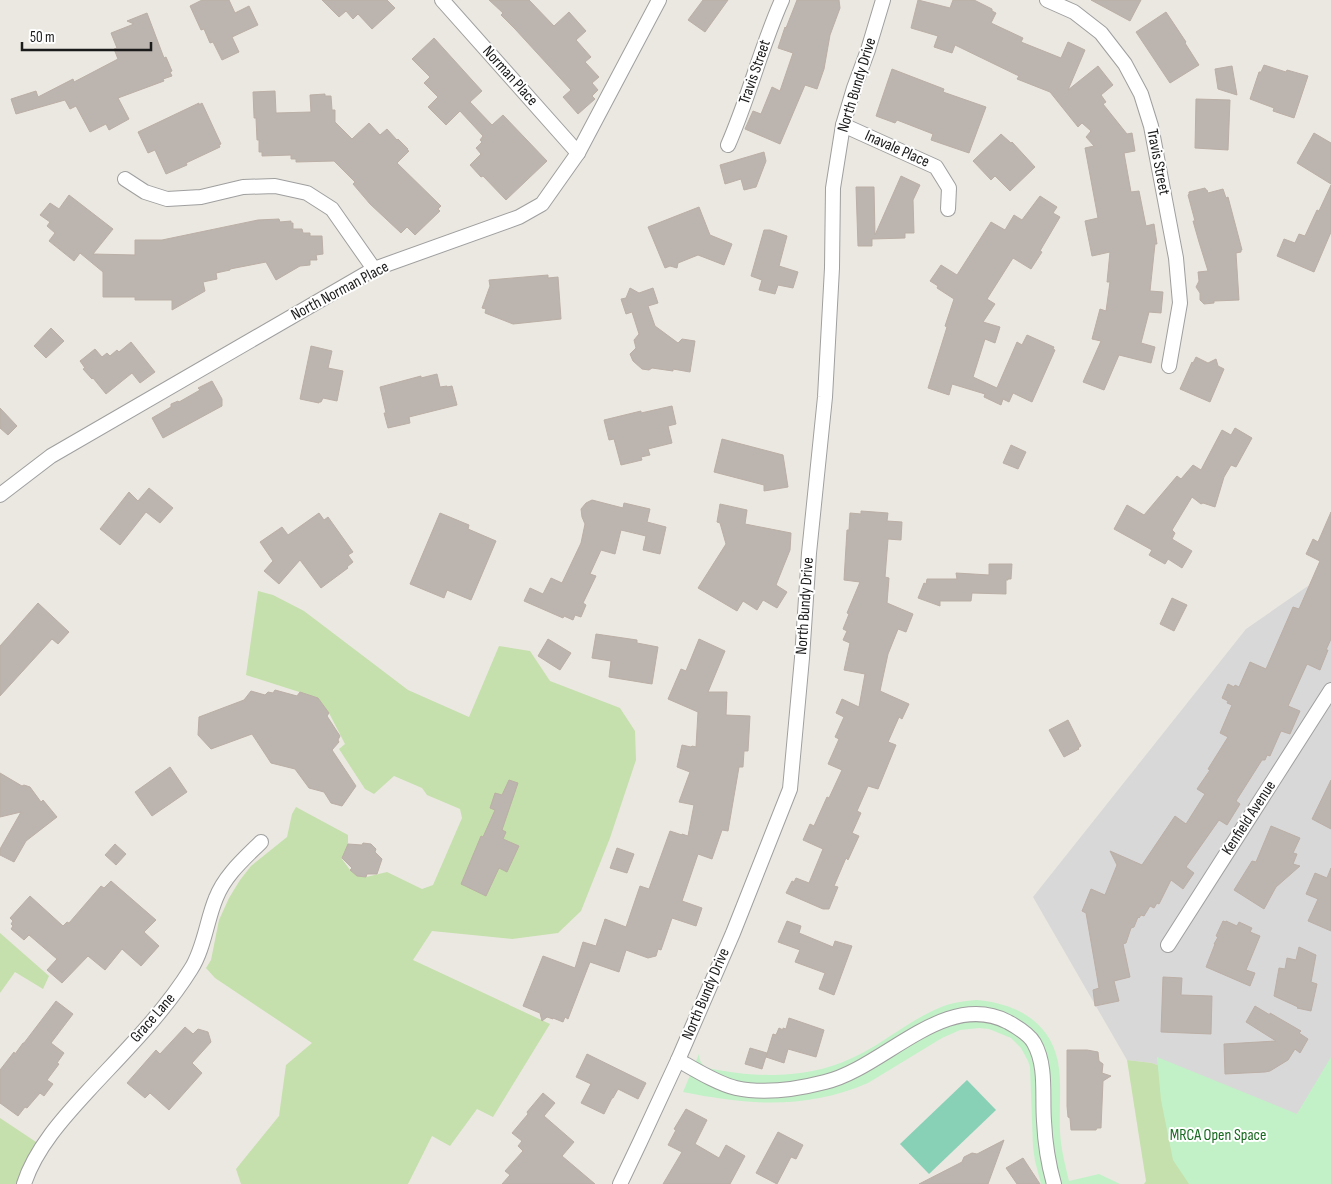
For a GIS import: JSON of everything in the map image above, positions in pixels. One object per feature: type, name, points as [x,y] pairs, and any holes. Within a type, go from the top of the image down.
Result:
[{"type":"street","name":"Norman Place","points":[[442,0],[578,153]]},
{"type":"street","name":"North Norman Place","points":[[0,495],[51,456],[374,269],[519,216],[542,204],[578,153],[659,0]]},
{"type":"street","name":"Travis Street","points":[[728,144],[740,117],[772,22],[782,0]]},
{"type":"street","name":"North Bundy Drive","points":[[620,1184],[678,1060],[733,933],[790,788],[811,534],[825,397],[832,268],[833,188],[843,125],[883,0]]},
{"type":"street","name":"Travis Street","points":[[1047,0],[1074,12],[1101,33],[1125,64],[1140,94],[1149,118],[1176,258],[1180,303],[1169,366]]},
{"type":"street","name":"Inavale Place","points":[[843,125],[936,167],[949,188],[948,209]]},
{"type":"street","points":[[125,179],[145,192],[166,199],[201,197],[243,187],[275,186],[307,192],[332,208],[374,269]]},
{"type":"street","name":"Kenfield Avenue","points":[[1168,945],[1331,690]]},
{"type":"street","name":"Grace Lane","points":[[24,1184],[41,1150],[63,1119],[168,1004],[193,967],[216,897],[232,871],[261,842]]},
{"type":"street","points":[[678,1060],[734,1087],[758,1090],[799,1087],[828,1082],[851,1072],[927,1028],[950,1018],[971,1013],[997,1016],[1018,1027],[1034,1041],[1042,1063],[1046,1150],[1054,1184]]},
{"type":"shaded area","points":[[1331,570],[1331,1059],[1295,1118],[1152,1063],[1127,1060],[1033,897],[1246,629]]},
{"type":"green space","points":[[258,591],[273,595],[304,611],[408,690],[469,717],[499,646],[530,651],[550,681],[620,708],[635,731],[636,760],[610,838],[581,911],[558,933],[512,939],[432,931],[413,960],[550,1024],[493,1117],[477,1109],[450,1146],[432,1136],[408,1184],[241,1184],[236,1169],[279,1116],[286,1065],[312,1043],[215,978],[206,968],[211,960],[219,920],[240,880],[251,866],[287,837],[292,814],[296,807],[348,835],[348,845],[342,859],[357,876],[366,877],[387,872],[422,889],[433,885],[462,818],[460,809],[427,795],[422,788],[394,776],[374,794],[365,789],[339,749],[345,744],[329,713],[318,698],[246,675]]},
{"type":"green space","points":[[0,933],[49,976],[43,989],[15,972],[0,993]]},
{"type":"green space","points":[[976,1000],[1004,1005],[1029,1017],[1039,1025],[1054,1048],[1060,1079],[1060,1123],[1063,1157],[1069,1181],[1099,1174],[1120,1184],[1041,1184],[1033,1147],[1030,1067],[1028,1061],[1021,1048],[1011,1038],[989,1029],[960,1030],[942,1038],[868,1083],[822,1098],[799,1101],[753,1102],[683,1092],[699,1054],[701,1063],[715,1070],[773,1075],[821,1069],[852,1058],[939,1008],[957,1002]]},
{"type":"green space","name":"MRCA Open Space","points":[[1157,1057],[1297,1114],[1331,1057],[1331,1184],[1189,1184],[1173,1160],[1161,1100]]},
{"type":"green space","name":"MRCA Open Space","points":[[1127,1060],[1152,1063],[1295,1118],[1331,1184],[1144,1184],[1146,1181]]},
{"type":"green space","points":[[967,1080],[996,1110],[929,1174],[900,1144]]},
{"type":"green space","points":[[0,1118],[39,1144],[19,1184],[0,1184]]},
{"type":"building","points":[[202,0],[229,0],[235,13],[249,6],[258,25],[232,37],[239,52],[222,60],[213,42],[210,43],[204,29],[201,30],[190,6]]},
{"type":"building","points":[[322,0],[387,0],[395,8],[372,29],[358,14],[353,19],[346,11],[339,17]]},
{"type":"building","points":[[489,0],[529,0],[554,26],[569,12],[586,31],[576,40],[591,57],[585,62],[599,77],[592,83],[598,90],[592,96],[595,99],[578,114],[563,97],[571,90],[501,15],[503,13]]},
{"type":"building","points":[[703,0],[728,0],[705,32],[688,20]]},
{"type":"building","points":[[797,0],[839,0],[840,8],[830,35],[824,69],[817,89],[805,85],[780,144],[745,129],[753,111],[761,114],[772,87],[780,91],[793,53],[778,48]]},
{"type":"building","points":[[918,0],[950,8],[953,0],[974,0],[996,13],[991,23],[1023,38],[1021,42],[1061,58],[1068,42],[1085,50],[1068,90],[1098,66],[1113,85],[1101,95],[1106,102],[1103,104],[1127,134],[1132,133],[1135,151],[1124,153],[1131,192],[1139,191],[1146,226],[1154,224],[1157,244],[1155,244],[1150,291],[1163,292],[1161,313],[1149,312],[1141,343],[1155,347],[1151,363],[1119,355],[1104,390],[1083,382],[1101,341],[1092,339],[1100,309],[1106,311],[1110,282],[1107,282],[1110,252],[1092,256],[1085,221],[1098,218],[1085,148],[1094,146],[1086,137],[1091,131],[1082,123],[1078,127],[1050,92],[1017,79],[1019,76],[955,45],[952,53],[934,47],[938,36],[911,28]]},
{"type":"building","points":[[1091,0],[1141,0],[1130,21]]},
{"type":"building","points":[[1166,12],[1199,65],[1170,83],[1136,32]]},
{"type":"building","points":[[147,13],[164,58],[166,57],[172,71],[170,72],[172,76],[163,79],[164,81],[118,98],[129,119],[109,130],[106,124],[90,132],[76,106],[70,109],[65,100],[16,114],[11,99],[36,91],[38,97],[73,79],[74,82],[118,59],[114,49],[117,48],[111,33],[134,24],[127,21]]},
{"type":"building","points":[[434,38],[482,91],[470,102],[492,125],[503,115],[547,161],[506,200],[470,165],[481,154],[476,148],[482,142],[480,140],[483,136],[460,111],[446,125],[428,107],[438,97],[424,83],[430,77],[412,59]]},
{"type":"building","points":[[1264,65],[1308,76],[1294,118],[1273,111],[1274,108],[1250,99],[1259,72],[1261,72]]},
{"type":"building","points":[[1232,66],[1237,95],[1218,89],[1215,69]]},
{"type":"building","points":[[892,69],[944,89],[943,92],[986,107],[969,153],[931,140],[933,134],[897,120],[895,123],[876,116]]},
{"type":"building","points":[[275,91],[276,113],[311,112],[310,95],[325,94],[325,96],[331,96],[332,110],[335,110],[335,122],[352,139],[369,123],[380,135],[387,129],[409,151],[397,163],[441,206],[438,209],[440,211],[415,235],[407,227],[401,233],[370,204],[353,184],[355,182],[334,161],[296,162],[296,159],[291,159],[291,155],[262,156],[262,152],[259,152],[259,140],[257,140],[253,92]]},
{"type":"building","points":[[1196,99],[1230,100],[1228,150],[1195,148]]},
{"type":"building","points":[[199,103],[199,105],[202,103],[221,144],[219,145],[220,147],[166,174],[155,150],[148,153],[138,132]]},
{"type":"building","points":[[1314,133],[1331,143],[1331,184],[1297,163]]},
{"type":"building","points":[[1001,134],[1012,142],[1035,167],[1010,191],[995,176],[991,180],[973,161]]},
{"type":"building","points":[[764,152],[766,161],[756,187],[744,190],[741,179],[725,184],[720,165]]},
{"type":"building","points":[[901,176],[920,185],[913,200],[914,233],[905,233],[905,238],[872,239],[872,246],[858,246],[856,187],[874,187],[875,235]]},
{"type":"building","points":[[1331,185],[1331,232],[1314,272],[1277,256],[1284,239],[1295,243],[1299,234],[1305,236]]},
{"type":"building","points":[[1205,188],[1208,193],[1223,189],[1226,198],[1228,197],[1242,250],[1236,253],[1239,300],[1214,301],[1214,303],[1204,304],[1200,300],[1200,293],[1196,287],[1199,281],[1198,272],[1208,271],[1193,221],[1195,221],[1188,195],[1189,192]]},
{"type":"building","points":[[69,195],[113,229],[93,254],[135,255],[135,240],[162,240],[258,220],[279,219],[280,222],[291,221],[293,229],[302,229],[303,233],[310,233],[310,236],[322,236],[323,254],[316,255],[317,260],[310,260],[310,265],[300,266],[276,280],[266,262],[216,273],[217,279],[203,282],[205,291],[172,310],[172,300],[135,300],[135,297],[103,297],[103,272],[80,253],[74,261],[49,241],[55,233],[47,226],[50,222],[40,215],[50,203],[59,209]]},
{"type":"building","points":[[1040,196],[1057,207],[1053,213],[1060,217],[1031,269],[1013,258],[987,299],[995,304],[983,322],[1000,327],[995,343],[985,339],[973,377],[997,388],[1017,342],[1022,345],[1027,335],[1054,347],[1053,349],[1055,350],[1032,402],[1013,393],[1009,402],[1003,399],[1001,405],[984,397],[985,394],[952,384],[949,395],[928,388],[954,299],[930,281],[941,265],[957,275],[991,222],[1005,230],[1014,215],[1022,220]]},
{"type":"building","points":[[699,207],[710,235],[732,244],[724,265],[698,255],[678,263],[677,268],[670,266],[665,268],[648,227]]},
{"type":"building","points":[[764,230],[770,230],[787,236],[779,266],[798,272],[793,288],[778,285],[775,294],[759,290],[762,280],[751,276]]},
{"type":"building","points":[[548,275],[548,278],[558,277],[561,319],[513,324],[485,313],[486,309],[482,308],[490,286],[489,280]]},
{"type":"building","points":[[630,288],[639,293],[653,288],[658,303],[648,306],[655,326],[678,343],[682,339],[695,341],[690,372],[673,369],[673,371],[652,368],[649,370],[642,369],[633,361],[630,354],[636,348],[634,340],[639,334],[632,312],[626,314],[621,299],[626,298]]},
{"type":"building","points":[[51,328],[64,341],[46,358],[34,346]]},
{"type":"building","points":[[131,342],[155,372],[140,383],[132,373],[106,394],[83,369],[85,368],[80,361],[95,349],[102,357],[107,353],[110,356],[117,350],[119,352]]},
{"type":"building","points":[[311,346],[332,351],[328,368],[343,371],[337,401],[323,398],[319,403],[300,399]]},
{"type":"building","points":[[1196,357],[1208,363],[1216,359],[1218,366],[1224,369],[1210,402],[1180,389]]},
{"type":"building","points":[[437,374],[440,387],[452,386],[457,405],[409,417],[410,423],[388,428],[380,387],[421,376],[421,378]]},
{"type":"building","points":[[212,381],[222,399],[222,406],[163,438],[152,418],[171,407],[171,404],[179,402],[200,390],[198,388]]},
{"type":"building","points":[[672,406],[676,424],[668,426],[672,443],[648,449],[650,455],[641,457],[642,460],[621,465],[614,439],[609,440],[604,420]]},
{"type":"building","points":[[0,408],[17,426],[8,435],[0,428]]},
{"type":"building","points":[[1235,428],[1252,438],[1236,467],[1231,465],[1224,477],[1215,507],[1201,504],[1192,497],[1172,530],[1175,533],[1172,539],[1192,551],[1182,568],[1168,559],[1165,564],[1149,555],[1152,550],[1114,529],[1127,505],[1144,515],[1177,476],[1181,479],[1193,465],[1201,470],[1222,430],[1231,435]]},
{"type":"building","points":[[722,439],[783,455],[788,487],[764,491],[764,485],[714,472]]},
{"type":"building","points":[[1011,445],[1026,452],[1018,469],[1003,463]]},
{"type":"building","points":[[149,488],[173,508],[160,523],[146,512],[120,545],[100,529],[129,492],[138,501]]},
{"type":"building","points":[[592,500],[623,508],[624,503],[650,509],[647,522],[666,527],[660,554],[643,550],[646,536],[621,530],[615,554],[601,550],[590,574],[596,576],[583,603],[586,605],[581,617],[575,615],[573,620],[564,616],[563,618],[524,601],[530,588],[543,594],[551,578],[562,583],[581,543],[585,524],[581,509]]},
{"type":"building","points":[[720,504],[747,510],[745,524],[791,533],[790,550],[776,585],[787,592],[777,608],[763,600],[757,610],[743,601],[737,611],[698,588],[726,544],[720,523],[717,522]]},
{"type":"building","points":[[861,511],[888,513],[887,521],[902,522],[901,540],[888,539],[885,577],[889,578],[887,603],[913,614],[906,632],[898,629],[888,654],[880,691],[909,704],[902,719],[899,717],[888,742],[896,745],[878,789],[868,786],[857,811],[861,813],[852,833],[859,836],[848,860],[846,858],[834,886],[838,887],[829,909],[823,909],[786,893],[792,881],[794,882],[796,878],[809,883],[823,849],[803,840],[810,824],[814,826],[842,770],[828,764],[839,739],[835,737],[844,717],[836,713],[842,699],[859,707],[865,674],[844,670],[850,643],[843,640],[847,631],[843,629],[849,614],[847,613],[860,582],[844,580],[847,530],[849,530],[850,513],[861,514]]},
{"type":"building","points":[[1331,512],[1331,639],[1320,670],[1307,664],[1288,706],[1300,711],[1290,734],[1281,731],[1270,756],[1267,755],[1265,760],[1262,760],[1236,801],[1240,804],[1227,825],[1219,820],[1186,867],[1194,873],[1183,889],[1171,880],[1159,904],[1157,903],[1154,908],[1150,906],[1144,916],[1138,917],[1134,927],[1131,928],[1126,943],[1123,944],[1130,977],[1114,981],[1119,1001],[1095,1006],[1093,990],[1099,988],[1086,913],[1082,911],[1091,889],[1105,895],[1117,865],[1110,851],[1142,865],[1175,816],[1186,824],[1205,794],[1197,789],[1228,737],[1220,733],[1232,705],[1222,698],[1228,684],[1239,687],[1250,662],[1266,669],[1293,607],[1299,609],[1320,561],[1306,554],[1313,539],[1318,542]]},
{"type":"building","points":[[319,513],[324,520],[328,517],[353,552],[348,555],[353,562],[348,568],[321,588],[300,560],[279,584],[264,571],[273,561],[260,542],[282,527],[288,535]]},
{"type":"building","points":[[440,513],[469,525],[468,529],[496,541],[471,600],[447,590],[444,598],[410,584]]},
{"type":"building","points":[[989,564],[1012,564],[1011,579],[1006,580],[1006,594],[972,593],[971,601],[940,601],[940,606],[918,598],[927,579],[957,579],[956,573],[989,575]]},
{"type":"building","points":[[1172,598],[1187,605],[1174,631],[1160,624]]},
{"type":"building","points":[[38,603],[69,632],[58,644],[52,639],[0,696],[0,646]]},
{"type":"building","points":[[596,634],[637,640],[637,643],[658,647],[652,684],[609,677],[611,661],[592,658]]},
{"type":"building","points":[[548,639],[571,653],[560,670],[538,656]]},
{"type":"building","points":[[699,639],[725,651],[708,692],[727,692],[726,715],[750,716],[748,751],[744,751],[743,767],[739,767],[728,831],[722,830],[712,859],[698,854],[682,901],[702,908],[696,926],[672,918],[661,950],[658,949],[656,956],[648,958],[626,950],[619,972],[590,962],[568,1019],[565,1017],[563,1022],[547,1017],[542,1021],[540,1013],[523,1006],[543,956],[575,968],[583,942],[596,946],[605,919],[626,927],[640,886],[649,889],[670,831],[688,836],[694,805],[679,802],[690,772],[677,767],[682,745],[696,747],[698,712],[668,699],[681,669],[686,671]]},
{"type":"building","points":[[275,690],[297,696],[300,692],[318,698],[329,713],[327,716],[340,736],[339,742],[332,750],[356,786],[342,806],[331,803],[324,792],[309,788],[295,769],[271,763],[252,734],[211,749],[198,735],[199,717],[244,700],[251,691],[265,695],[268,692],[273,693]]},
{"type":"building","points":[[1068,720],[1081,746],[1064,757],[1049,730]]},
{"type":"building","points":[[170,767],[187,792],[152,816],[135,792]]},
{"type":"building","points":[[0,773],[22,786],[30,787],[41,802],[43,800],[57,817],[26,841],[14,862],[0,855],[0,849],[21,812],[0,817]]},
{"type":"building","points":[[509,780],[518,783],[502,830],[506,832],[503,839],[519,846],[507,872],[499,868],[486,896],[461,884],[481,836],[483,837],[495,810],[490,808],[495,793],[502,795]]},
{"type":"building","points":[[1331,780],[1331,829],[1312,819]]},
{"type":"building","points":[[1271,826],[1300,838],[1293,853],[1297,854],[1293,864],[1300,866],[1276,887],[1264,909],[1234,890],[1252,861],[1256,862]]},
{"type":"building","points":[[363,843],[371,844],[376,849],[375,852],[382,859],[377,874],[367,874],[366,877],[357,876],[350,870],[352,868],[342,858],[348,844],[362,845]]},
{"type":"building","points":[[115,844],[126,854],[116,865],[105,855]]},
{"type":"building","points":[[617,848],[634,854],[627,873],[610,868]]},
{"type":"building","points":[[1331,868],[1331,931],[1308,921],[1318,899],[1306,894],[1315,873],[1327,878]]},
{"type":"building","points":[[111,881],[156,920],[144,932],[159,946],[141,966],[122,949],[105,970],[88,956],[62,983],[47,970],[57,959],[29,935],[24,940],[11,929],[13,921],[10,918],[30,896],[63,926],[67,922],[69,923],[101,886],[104,888]]},
{"type":"building","points":[[787,921],[801,926],[799,933],[833,947],[835,941],[852,946],[834,995],[819,989],[825,973],[795,962],[800,950],[778,942]]},
{"type":"building","points":[[1223,921],[1237,926],[1239,922],[1252,928],[1250,932],[1260,936],[1246,970],[1255,973],[1250,986],[1206,967]]},
{"type":"building","points":[[1299,947],[1316,955],[1311,982],[1317,984],[1311,1011],[1297,1008],[1274,996],[1279,968],[1285,969],[1287,958],[1296,960]]},
{"type":"building","points":[[1163,977],[1182,978],[1181,995],[1212,996],[1211,1034],[1161,1032]]},
{"type":"building","points":[[56,1001],[73,1014],[51,1043],[64,1053],[57,1063],[59,1064],[47,1080],[53,1084],[44,1096],[40,1093],[18,1116],[0,1103],[0,1070],[24,1043]]},
{"type":"building","points":[[1255,1006],[1301,1031],[1299,1033],[1308,1039],[1300,1053],[1295,1049],[1288,1060],[1270,1071],[1225,1074],[1224,1044],[1276,1041],[1246,1022]]},
{"type":"building","points":[[789,1018],[824,1030],[816,1057],[788,1049],[784,1063],[766,1057],[773,1034],[776,1035],[779,1028],[786,1029]]},
{"type":"building","points":[[185,1027],[193,1034],[198,1029],[208,1032],[211,1042],[192,1063],[202,1073],[169,1110],[150,1093],[145,1098],[127,1083],[156,1050],[160,1054]]},
{"type":"building","points":[[750,1048],[767,1053],[762,1069],[745,1064]]},
{"type":"building","points":[[1067,1050],[1098,1052],[1099,1061],[1103,1064],[1102,1073],[1111,1076],[1103,1081],[1101,1128],[1096,1130],[1071,1130],[1067,1106]]},
{"type":"building","points":[[587,1054],[646,1083],[638,1099],[618,1089],[604,1114],[581,1103],[591,1084],[576,1077]]},
{"type":"building","points":[[543,1093],[555,1103],[544,1116],[574,1142],[562,1156],[595,1184],[502,1184],[510,1175],[505,1171],[523,1151],[518,1146],[522,1141],[512,1133]]},
{"type":"building","points":[[686,1109],[707,1120],[695,1144],[719,1158],[726,1145],[745,1156],[730,1184],[663,1184],[682,1152],[668,1145],[676,1130],[674,1129]]},
{"type":"building","points":[[778,1132],[803,1145],[796,1159],[791,1157],[777,1184],[756,1173]]},
{"type":"building","points":[[1004,1140],[988,1184],[919,1184],[962,1162],[964,1157],[972,1153],[977,1154]]},
{"type":"building","points":[[1023,1158],[1040,1184],[1017,1184],[1006,1168]]}]
